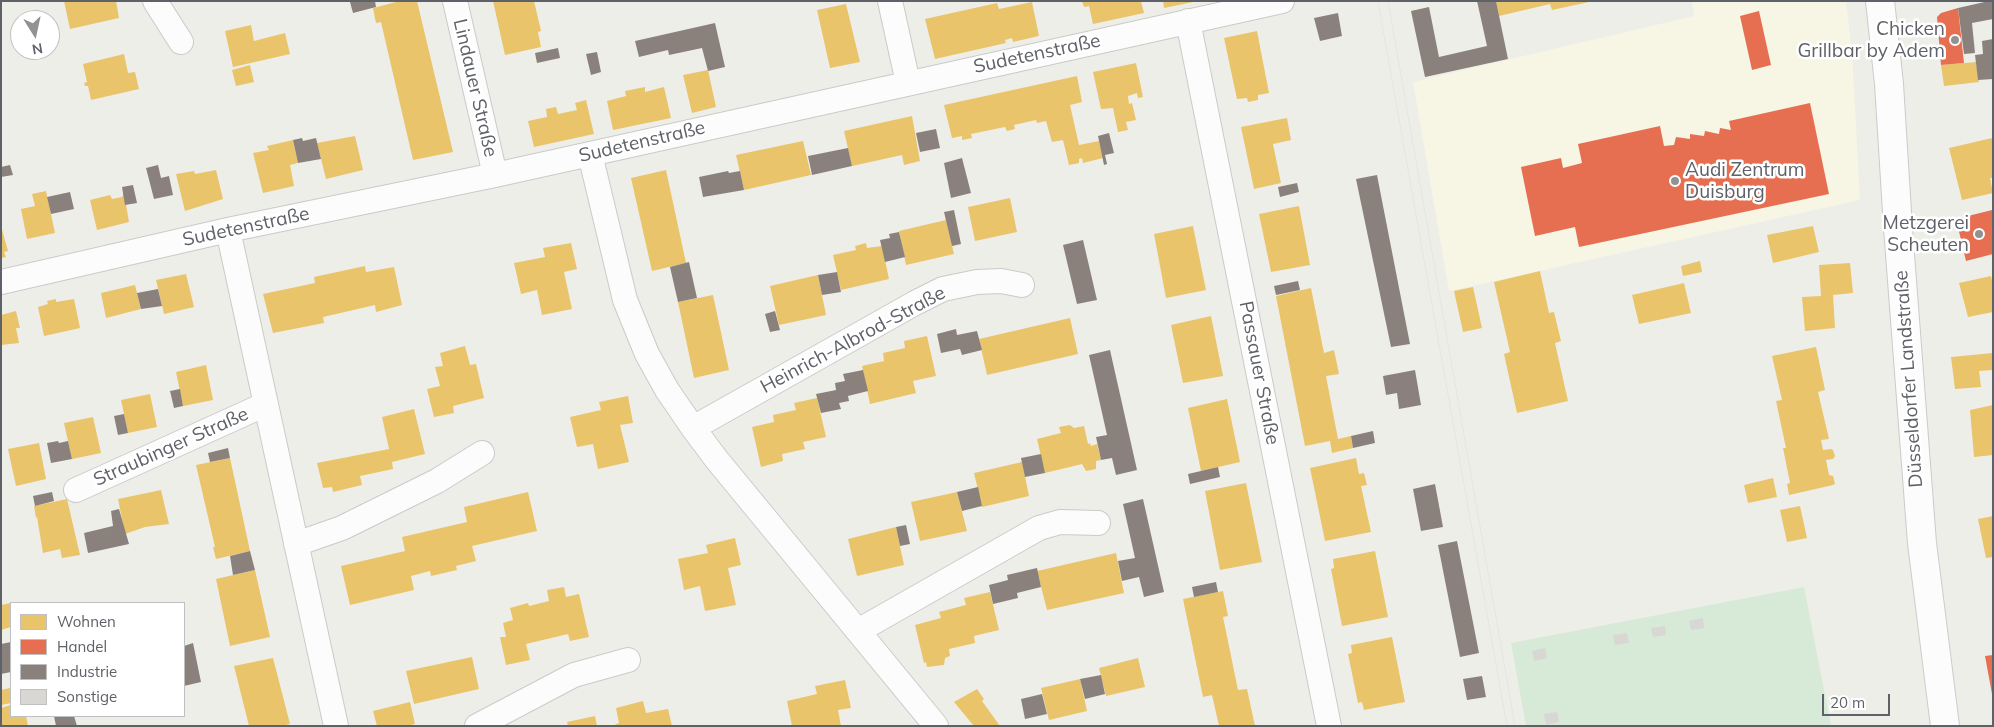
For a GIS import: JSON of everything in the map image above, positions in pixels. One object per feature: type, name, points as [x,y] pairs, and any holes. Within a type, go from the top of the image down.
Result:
[{"type":"main road","name":"Düsseldorfer Landstraße","points":[[1880,1],[1889,84],[1922,543],[1945,726]]},
{"type":"street","points":[[156,1],[181,42]]},
{"type":"street","name":"Lindauer Straße","points":[[455,1],[495,175]]},
{"type":"street","points":[[890,1],[908,83]]},
{"type":"street","name":"Sudetenstraße","points":[[1,282],[228,230],[495,175],[1282,1]]},
{"type":"street","name":"Passauer Straße","points":[[1188,21],[1329,726]]},
{"type":"street","points":[[590,154],[625,300],[647,354],[667,390],[693,428],[936,726]]},
{"type":"street","name":"Straubinger Straße","points":[[228,230],[336,726]]},
{"type":"street","name":"Heinrich-Albrod-Straße","points":[[693,428],[915,302],[943,289],[977,282],[1001,281],[1022,285]]},
{"type":"street","name":"Straubinger Straße","points":[[76,490],[266,404]]},
{"type":"street","points":[[296,544],[342,528],[436,481],[482,453]]},
{"type":"street","points":[[858,631],[1039,528],[1060,522],[1098,523]]},
{"type":"street","points":[[476,726],[574,675],[628,660]]},
{"type":"shaded area","points":[[1692,1],[1846,1],[1852,52],[1860,200],[1449,291],[1413,82],[1694,16]]},
{"type":"green space","points":[[1804,587],[1831,726],[1526,726],[1511,643]]},
{"type":"building: Wohnen","points":[[64,1],[116,1],[119,18],[70,29]]},
{"type":"building: Wohnen","points":[[400,1],[417,1],[453,152],[413,160],[381,22],[376,23],[373,8]]},
{"type":"building: Wohnen","points":[[493,1],[534,1],[541,31],[538,32],[541,47],[505,55]]},
{"type":"building: Wohnen","points":[[1082,1],[1141,1],[1144,13],[1093,24],[1089,6],[1084,7]]},
{"type":"building: Wohnen","points":[[1163,1],[1193,1],[1193,2],[1164,8]]},
{"type":"building: Wohnen","points":[[1496,1],[1589,2],[1552,10],[1550,4],[1499,16]]},
{"type":"building: Wohnen","points":[[1032,2],[1039,36],[1013,42],[1012,38],[1005,40],[1006,43],[935,59],[925,19],[997,3],[999,9]]},
{"type":"building: Wohnen","points":[[846,4],[860,62],[830,68],[817,10]]},
{"type":"building: Wohnen","points":[[251,25],[254,41],[285,33],[290,54],[233,67],[225,31]]},
{"type":"building: Wohnen","points":[[1257,31],[1269,93],[1258,95],[1258,100],[1248,102],[1247,98],[1237,99],[1224,38]]},
{"type":"building: Wohnen","points":[[124,54],[128,73],[135,72],[139,89],[91,100],[88,86],[85,86],[84,83],[87,82],[83,64]]},
{"type":"building: Wohnen","points":[[1976,62],[1979,82],[1944,86],[1941,65]]},
{"type":"building: Wohnen","points":[[1136,63],[1143,97],[1138,98],[1137,93],[1128,96],[1129,104],[1132,103],[1136,120],[1126,122],[1128,130],[1118,132],[1113,108],[1101,109],[1093,72]]},
{"type":"building: Wohnen","points":[[250,65],[254,82],[236,86],[232,70]]},
{"type":"building: Wohnen","points":[[708,70],[716,107],[692,113],[683,75]]},
{"type":"building: Wohnen","points":[[1077,76],[1082,102],[1070,105],[1079,145],[1099,141],[1103,158],[1083,163],[1082,158],[1079,159],[1079,163],[1069,165],[1063,140],[1052,142],[1046,121],[1037,123],[1036,120],[1014,125],[1015,129],[1007,131],[1005,127],[971,134],[972,138],[962,140],[962,136],[952,138],[944,105]]},
{"type":"building: Wohnen","points":[[645,87],[645,92],[664,87],[671,118],[613,130],[607,101],[626,96],[625,91]]},
{"type":"building: Wohnen","points":[[586,100],[594,134],[534,147],[528,121],[547,117],[546,109],[556,107],[558,114],[577,110],[575,103]]},
{"type":"building: Wohnen","points":[[912,116],[920,161],[904,165],[902,155],[852,166],[844,131]]},
{"type":"building: Wohnen","points":[[1287,118],[1291,140],[1273,144],[1281,183],[1254,189],[1241,127]]},
{"type":"building: Wohnen","points":[[355,136],[363,170],[326,179],[317,143]]},
{"type":"building: Wohnen","points":[[1992,138],[1993,178],[1990,178],[1993,193],[1962,200],[1949,148]]},
{"type":"building: Wohnen","points":[[293,140],[298,163],[290,165],[294,186],[263,193],[253,153],[269,150],[267,146]]},
{"type":"building: Wohnen","points":[[803,141],[811,175],[744,190],[736,155]]},
{"type":"building: Wohnen","points":[[216,170],[223,199],[185,211],[176,174],[194,171],[195,174]]},
{"type":"building: Wohnen","points":[[666,170],[686,263],[652,271],[631,178]]},
{"type":"building: Wohnen","points":[[46,191],[55,233],[27,239],[21,209],[35,206],[32,194]]},
{"type":"building: Wohnen","points":[[124,193],[129,222],[97,230],[90,200],[110,195],[112,199],[122,197]]},
{"type":"building: Wohnen","points":[[1010,198],[1017,232],[975,241],[968,207]]},
{"type":"building: Wohnen","points":[[1299,206],[1310,265],[1271,272],[1259,214]]},
{"type":"building: Wohnen","points":[[946,220],[954,254],[906,265],[899,231]]},
{"type":"building: Wohnen","points":[[1,226],[8,251],[4,252],[6,257],[1,258]]},
{"type":"building: Wohnen","points":[[1193,226],[1206,290],[1166,298],[1154,234]]},
{"type":"building: Wohnen","points":[[1813,226],[1819,252],[1773,263],[1767,235]]},
{"type":"building: Wohnen","points":[[571,243],[577,269],[564,272],[572,309],[542,315],[537,290],[521,294],[514,263],[545,257],[543,248]]},
{"type":"building: Wohnen","points":[[866,243],[867,248],[882,246],[889,279],[841,290],[833,255],[856,250],[855,246]]},
{"type":"building: Wohnen","points":[[1700,261],[1702,272],[1683,276],[1681,266]]},
{"type":"building: Wohnen","points":[[1850,263],[1853,293],[1833,295],[1835,328],[1805,331],[1802,297],[1821,296],[1819,265]]},
{"type":"building: Wohnen","points":[[365,266],[366,272],[394,267],[402,305],[376,312],[375,305],[323,317],[324,323],[273,333],[263,294],[315,283],[314,277]]},
{"type":"building: Wohnen","points":[[1540,271],[1549,313],[1554,312],[1561,341],[1555,343],[1568,401],[1517,413],[1504,354],[1510,352],[1494,282]]},
{"type":"building: Wohnen","points":[[186,274],[194,307],[164,314],[156,280]]},
{"type":"building: Wohnen","points":[[818,275],[826,315],[779,325],[770,286]]},
{"type":"building: Wohnen","points":[[1991,276],[1993,312],[1968,317],[1959,283]]},
{"type":"building: Wohnen","points":[[1684,283],[1691,313],[1639,324],[1632,295]]},
{"type":"building: Wohnen","points":[[135,285],[141,309],[106,318],[101,293]]},
{"type":"building: Wohnen","points":[[1473,287],[1482,328],[1463,332],[1454,291]]},
{"type":"building: Wohnen","points":[[1311,288],[1324,353],[1334,350],[1339,374],[1326,376],[1338,439],[1351,436],[1353,448],[1332,453],[1330,441],[1305,446],[1276,296]]},
{"type":"building: Wohnen","points":[[713,295],[729,370],[694,378],[678,302]]},
{"type":"building: Wohnen","points":[[56,299],[56,302],[74,299],[80,328],[44,336],[38,307],[48,304],[47,301]]},
{"type":"building: Wohnen","points":[[16,311],[20,328],[16,328],[19,343],[1,345],[1,315]]},
{"type":"building: Wohnen","points":[[1211,316],[1223,376],[1183,383],[1171,325]]},
{"type":"building: Wohnen","points":[[1070,318],[1078,354],[987,375],[979,339]]},
{"type":"building: Wohnen","points":[[927,336],[936,376],[913,381],[916,393],[870,404],[862,366],[884,361],[883,353],[905,348],[904,341]]},
{"type":"building: Wohnen","points":[[465,346],[470,365],[476,364],[484,398],[453,406],[454,413],[434,417],[427,389],[440,386],[435,367],[443,366],[440,353]]},
{"type":"building: Wohnen","points":[[1816,347],[1825,390],[1818,392],[1829,439],[1821,440],[1823,450],[1833,450],[1835,456],[1833,459],[1826,460],[1829,475],[1833,476],[1835,484],[1789,495],[1787,484],[1790,483],[1783,448],[1786,448],[1776,401],[1782,400],[1772,356]]},
{"type":"building: Wohnen","points":[[1993,353],[1993,370],[1979,371],[1981,387],[1955,389],[1951,357]]},
{"type":"building: Wohnen","points":[[206,365],[213,400],[183,406],[176,372]]},
{"type":"building: Wohnen","points":[[150,394],[157,427],[128,433],[121,400]]},
{"type":"building: Wohnen","points":[[628,396],[633,423],[620,425],[629,462],[598,469],[593,444],[577,447],[570,417],[601,410],[599,402]]},
{"type":"building: Wohnen","points":[[817,398],[826,437],[803,442],[805,449],[782,454],[783,461],[761,467],[752,427],[774,422],[773,415],[796,410],[794,403]]},
{"type":"building: Wohnen","points":[[1227,399],[1240,462],[1201,471],[1188,408]]},
{"type":"building: Wohnen","points":[[1993,405],[1993,455],[1974,457],[1970,410]]},
{"type":"building: Wohnen","points":[[414,409],[425,454],[392,462],[393,469],[360,476],[362,485],[333,492],[332,487],[323,488],[317,463],[389,449],[382,417]]},
{"type":"building: Wohnen","points":[[93,417],[101,453],[72,459],[64,423]]},
{"type":"building: Wohnen","points":[[1070,425],[1074,428],[1084,426],[1088,444],[1090,443],[1091,446],[1097,444],[1101,460],[1096,461],[1096,469],[1086,471],[1082,464],[1045,473],[1037,439],[1061,433],[1059,427]]},
{"type":"building: Wohnen","points":[[39,443],[46,479],[16,486],[8,449]]},
{"type":"building: Wohnen","points":[[230,458],[250,551],[216,559],[213,547],[215,547],[196,465]]},
{"type":"building: Wohnen","points":[[1356,458],[1359,474],[1364,473],[1367,485],[1361,486],[1371,532],[1325,541],[1310,468]]},
{"type":"building: Wohnen","points":[[1022,462],[1029,496],[982,507],[974,473]]},
{"type":"building: Wohnen","points":[[1773,478],[1777,497],[1748,503],[1744,485]]},
{"type":"building: Wohnen","points":[[1246,483],[1262,562],[1220,570],[1205,491]]},
{"type":"building: Wohnen","points":[[161,490],[169,524],[145,527],[125,534],[118,499]]},
{"type":"building: Wohnen","points":[[528,492],[537,531],[472,546],[476,561],[456,566],[457,570],[431,576],[430,571],[411,576],[414,590],[350,605],[341,566],[405,551],[402,537],[467,522],[464,507]]},
{"type":"building: Wohnen","points":[[957,492],[967,531],[920,541],[911,502]]},
{"type":"building: Wohnen","points":[[67,499],[80,555],[62,558],[60,549],[43,553],[34,506]]},
{"type":"building: Wohnen","points":[[1800,506],[1807,538],[1787,542],[1780,510]]},
{"type":"building: Wohnen","points":[[1993,516],[1993,557],[1986,558],[1978,519]]},
{"type":"building: Wohnen","points":[[896,527],[904,565],[857,576],[848,539]]},
{"type":"building: Wohnen","points":[[735,538],[741,565],[728,568],[736,605],[705,611],[700,586],[684,590],[678,559],[708,553],[706,545]]},
{"type":"building: Wohnen","points":[[1375,551],[1388,617],[1342,626],[1331,569],[1334,568],[1333,559]]},
{"type":"building: Wohnen","points":[[1116,553],[1124,593],[1047,610],[1037,571]]},
{"type":"building: Wohnen","points":[[255,570],[270,637],[230,646],[216,579]]},
{"type":"building: Wohnen","points":[[564,587],[566,597],[579,594],[589,637],[570,641],[568,634],[526,644],[530,660],[506,665],[500,637],[506,637],[503,623],[513,620],[510,608],[528,603],[529,606],[549,601],[547,590]]},
{"type":"building: Wohnen","points":[[1223,591],[1228,616],[1223,617],[1238,690],[1247,689],[1255,726],[1219,726],[1212,695],[1203,697],[1183,599]]},
{"type":"building: Wohnen","points":[[990,592],[999,630],[974,636],[975,643],[949,649],[950,656],[945,658],[944,665],[927,667],[926,662],[924,663],[915,625],[941,618],[939,612],[966,605],[964,598]]},
{"type":"building: Wohnen","points":[[10,603],[10,627],[1,630],[1,605]]},
{"type":"building: Wohnen","points":[[1392,637],[1405,702],[1364,710],[1362,702],[1358,703],[1348,654],[1352,653],[1351,645]]},
{"type":"building: Wohnen","points":[[472,657],[479,689],[414,704],[406,671]]},
{"type":"building: Wohnen","points":[[273,658],[290,724],[281,726],[249,726],[234,666]]},
{"type":"building: Wohnen","points":[[1138,658],[1145,687],[1106,696],[1099,668]]},
{"type":"building: Wohnen","points":[[1080,679],[1087,711],[1049,720],[1041,688]]},
{"type":"building: Wohnen","points":[[845,680],[851,708],[838,710],[841,726],[792,726],[787,701],[817,694],[815,686]]},
{"type":"building: Wohnen","points":[[10,688],[10,703],[1,705],[1,690]]},
{"type":"building: Wohnen","points":[[977,689],[984,699],[982,701],[1000,726],[974,726],[954,702]]},
{"type":"building: Wohnen","points":[[643,701],[646,713],[668,709],[672,726],[612,726],[619,723],[616,708]]},
{"type":"building: Wohnen","points":[[410,702],[415,724],[407,726],[377,726],[373,711]]},
{"type":"building: Wohnen","points":[[10,705],[10,717],[26,717],[28,726],[1,726],[1,708]]},
{"type":"building: Wohnen","points":[[595,716],[597,726],[568,726],[567,722]]},
{"type":"building: Handel","points":[[1958,8],[1964,63],[1941,65],[1937,17],[1941,13]]},
{"type":"building: Handel","points":[[1759,11],[1771,65],[1752,70],[1740,16]]},
{"type":"building: Handel","name":"Audi Zentrum Duisburg","points":[[1810,103],[1829,194],[1579,247],[1575,227],[1535,236],[1521,167],[1561,158],[1563,168],[1582,163],[1578,144],[1660,126],[1664,146],[1674,145],[1676,137],[1690,139],[1690,134],[1704,136],[1705,131],[1719,134],[1720,128],[1731,130],[1729,121]]},
{"type":"building: Handel","points":[[1992,210],[1993,254],[1966,261],[1956,219]]},
{"type":"building: Handel","points":[[1993,655],[1993,694],[1992,694],[1985,656]]},
{"type":"building: Industrie","points":[[375,1],[376,7],[353,13],[350,2]]},
{"type":"building: Industrie","points":[[1477,1],[1496,1],[1508,59],[1425,77],[1411,11],[1429,7],[1439,57],[1487,46]]},
{"type":"building: Industrie","points":[[1993,1],[1993,19],[1972,23],[1975,53],[1964,54],[1958,8]]},
{"type":"building: Industrie","points":[[1338,13],[1342,36],[1320,41],[1314,18]]},
{"type":"building: Industrie","points":[[715,23],[725,67],[708,71],[702,48],[669,55],[668,50],[639,57],[635,41]]},
{"type":"building: Industrie","points":[[1993,39],[1993,79],[1978,80],[1975,55],[1983,54],[1982,41]]},
{"type":"building: Industrie","points":[[558,48],[560,58],[537,63],[535,53]]},
{"type":"building: Industrie","points":[[597,52],[601,72],[591,75],[586,54]]},
{"type":"building: Industrie","points":[[936,129],[940,148],[920,152],[916,133]]},
{"type":"building: Industrie","points":[[1109,133],[1114,153],[1105,155],[1107,164],[1104,165],[1098,136]]},
{"type":"building: Industrie","points":[[302,138],[303,141],[316,138],[321,159],[298,163],[293,140]]},
{"type":"building: Industrie","points":[[848,148],[852,166],[812,175],[808,156]]},
{"type":"building: Industrie","points":[[962,158],[971,193],[951,198],[944,163]]},
{"type":"building: Industrie","points":[[10,165],[13,175],[1,177],[1,167]]},
{"type":"building: Industrie","points":[[158,165],[161,178],[169,176],[173,195],[154,199],[146,168]]},
{"type":"building: Industrie","points":[[728,171],[729,173],[740,171],[744,190],[703,197],[699,177]]},
{"type":"building: Industrie","points":[[1377,175],[1410,344],[1391,347],[1356,179]]},
{"type":"building: Industrie","points":[[1297,183],[1299,192],[1280,197],[1278,187]]},
{"type":"building: Industrie","points":[[133,185],[137,203],[125,205],[122,187]]},
{"type":"building: Industrie","points":[[70,192],[74,209],[51,214],[47,197]]},
{"type":"building: Industrie","points":[[954,210],[961,244],[952,246],[944,212]]},
{"type":"building: Industrie","points":[[899,232],[905,257],[885,262],[880,240],[890,238],[889,234]]},
{"type":"building: Industrie","points":[[1083,240],[1097,300],[1077,304],[1063,245]]},
{"type":"building: Industrie","points":[[689,262],[697,298],[678,302],[670,267]]},
{"type":"building: Industrie","points":[[837,272],[841,292],[822,295],[818,275]]},
{"type":"building: Industrie","points":[[1298,281],[1300,290],[1276,295],[1274,286]]},
{"type":"building: Industrie","points":[[158,289],[162,306],[141,309],[137,293]]},
{"type":"building: Industrie","points":[[775,311],[780,330],[770,332],[765,314]]},
{"type":"building: Industrie","points":[[956,329],[957,335],[977,331],[982,350],[962,355],[960,349],[941,353],[937,334]]},
{"type":"building: Industrie","points":[[1110,350],[1137,470],[1116,475],[1112,458],[1101,460],[1096,437],[1107,435],[1089,355]]},
{"type":"building: Industrie","points":[[863,370],[868,391],[848,396],[849,401],[839,403],[841,409],[821,413],[816,394],[836,390],[835,383],[845,381],[843,374]]},
{"type":"building: Industrie","points":[[1415,370],[1421,405],[1399,409],[1397,393],[1386,395],[1383,376]]},
{"type":"building: Industrie","points":[[180,389],[183,406],[174,408],[170,391]]},
{"type":"building: Industrie","points":[[124,414],[128,433],[118,435],[114,416]]},
{"type":"building: Industrie","points":[[1373,431],[1375,443],[1353,448],[1351,436]]},
{"type":"building: Industrie","points":[[58,441],[59,443],[68,441],[72,459],[51,463],[47,443]]},
{"type":"building: Industrie","points":[[228,448],[230,458],[210,462],[208,453]]},
{"type":"building: Industrie","points":[[1041,454],[1045,473],[1025,477],[1021,458]]},
{"type":"building: Industrie","points":[[1218,467],[1220,477],[1190,484],[1188,474]]},
{"type":"building: Industrie","points":[[1435,484],[1443,527],[1421,531],[1413,489]]},
{"type":"building: Industrie","points":[[978,487],[982,506],[962,511],[957,492]]},
{"type":"building: Industrie","points":[[52,492],[54,501],[35,506],[33,496]]},
{"type":"building: Industrie","points":[[1143,499],[1164,592],[1144,597],[1139,577],[1122,581],[1118,561],[1135,558],[1123,504]]},
{"type":"building: Industrie","points":[[119,509],[129,544],[88,553],[84,533],[113,526],[111,511]]},
{"type":"building: Industrie","points":[[906,525],[910,544],[900,546],[896,527]]},
{"type":"building: Industrie","points":[[1457,541],[1479,653],[1460,657],[1438,545]]},
{"type":"building: Industrie","points":[[250,551],[255,570],[233,575],[230,556]]},
{"type":"building: Industrie","points":[[1037,568],[1041,587],[1017,593],[1018,598],[993,604],[989,585],[1008,580],[1007,575]]},
{"type":"building: Industrie","points":[[1216,582],[1218,592],[1194,597],[1192,587]]},
{"type":"building: Industrie","points":[[10,642],[10,672],[1,674],[1,644]]},
{"type":"building: Industrie","points":[[193,643],[201,682],[185,686],[185,646]]},
{"type":"building: Industrie","points":[[1101,675],[1105,694],[1085,699],[1080,679]]},
{"type":"building: Industrie","points":[[1482,676],[1486,697],[1467,700],[1463,679]]},
{"type":"building: Industrie","points":[[1042,694],[1047,714],[1025,719],[1021,699]]},
{"type":"building: Industrie","points":[[54,717],[74,717],[77,726],[56,726]]},
{"type":"building: Sonstige","points":[[1703,618],[1704,628],[1691,630],[1689,621]]},
{"type":"building: Sonstige","points":[[1665,626],[1666,635],[1653,637],[1651,628]]},
{"type":"building: Sonstige","points":[[1627,633],[1629,643],[1615,645],[1613,635]]},
{"type":"building: Sonstige","points":[[1545,648],[1547,658],[1534,661],[1532,651]]},
{"type":"building: Sonstige","points":[[1557,712],[1559,722],[1546,725],[1544,714]]},
{"type":"tram line","points":[[1378,1],[1507,726]]},
{"type":"tram line","points":[[1388,1],[1515,726]]},
{"type":"place","name":"Chicken Grillbar by Adem","points":[[1955,40]]},
{"type":"place","name":"Audi Zentrum Duisburg","points":[[1675,181]]},
{"type":"place","name":"Metzgerei Scheuten","points":[[1979,234]]}]
